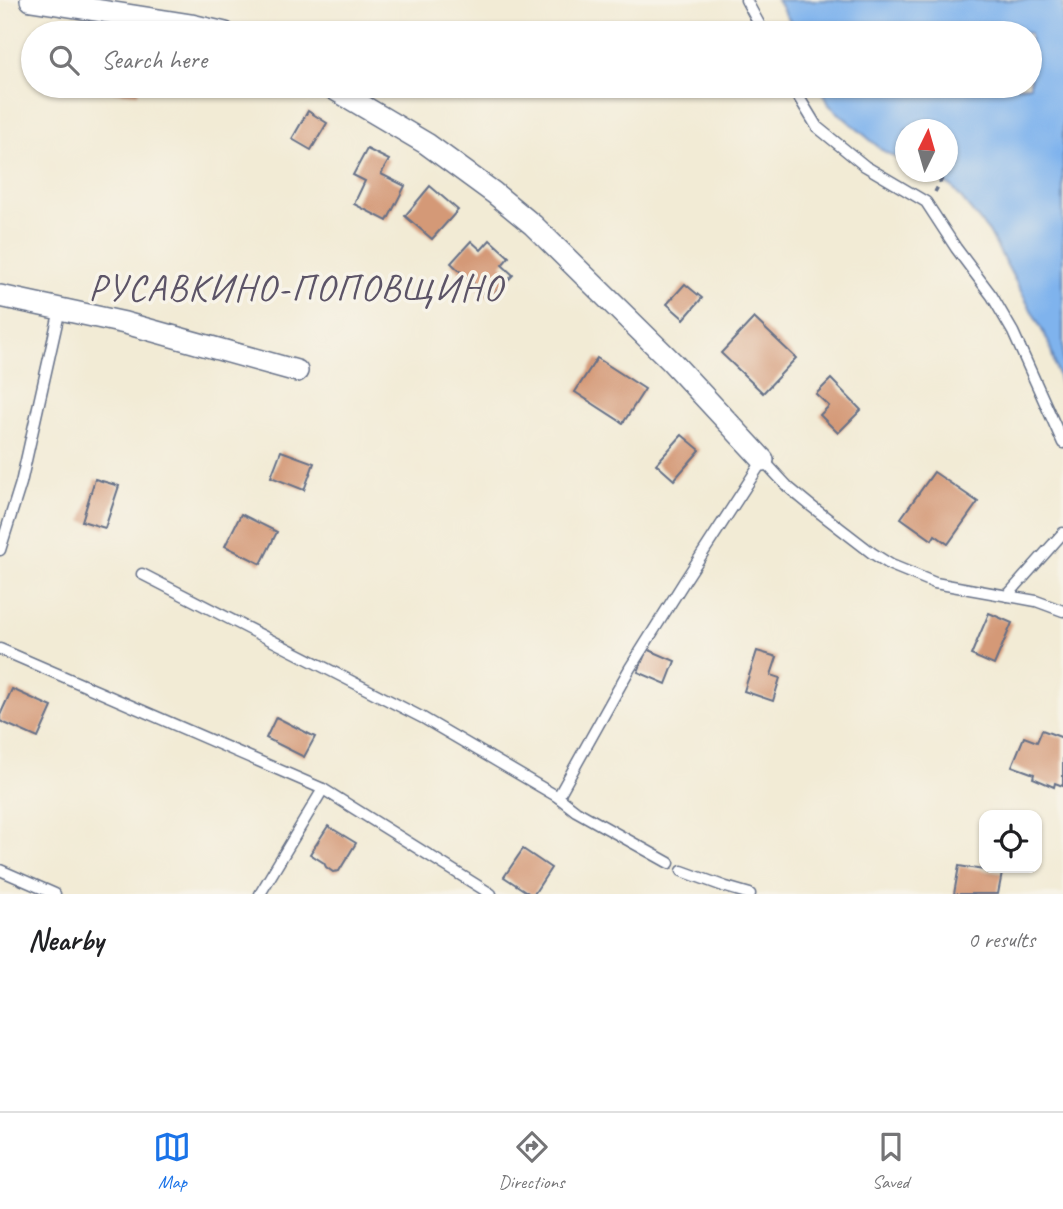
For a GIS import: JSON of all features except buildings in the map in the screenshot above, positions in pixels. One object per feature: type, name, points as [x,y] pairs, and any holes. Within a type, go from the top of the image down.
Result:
[{"type":"street","points":[[30,0],[94,4],[173,21]]},
{"type":"street","points":[[349,98],[426,144],[533,225],[672,362],[763,460]]},
{"type":"street","points":[[0,296],[125,323],[297,371]]},
{"type":"lane","points":[[747,0],[758,21]]},
{"type":"lane","points":[[799,98],[817,127],[865,166],[926,202],[992,296],[1013,332],[1063,443]]},
{"type":"lane","points":[[0,550],[21,483],[60,309]]},
{"type":"lane","points":[[558,797],[630,668],[763,460],[788,487],[811,506],[891,565],[935,583],[1036,601],[1062,610]]},
{"type":"lane","points":[[1007,596],[1063,533]]},
{"type":"lane","points":[[142,574],[423,719],[558,797],[576,811],[669,863]]},
{"type":"lane","points":[[0,649],[324,789],[491,894]]},
{"type":"lane","points":[[260,894],[324,789]]},
{"type":"lane","points":[[0,870],[55,894]]},
{"type":"lane","points":[[682,871],[750,894]]},
{"type":"path","points":[[932,197],[940,182]]},
{"type":"water","points":[[777,0],[1063,0],[1063,394],[1049,343],[989,232],[952,187],[942,182],[958,182],[958,119],[895,119],[895,157],[882,150],[829,105],[826,98],[1042,98],[1042,21],[790,21]]},
{"type":"district","name":"РУСАВКИНО-ПОПОВЩИНО","points":[[296,287]]}]
